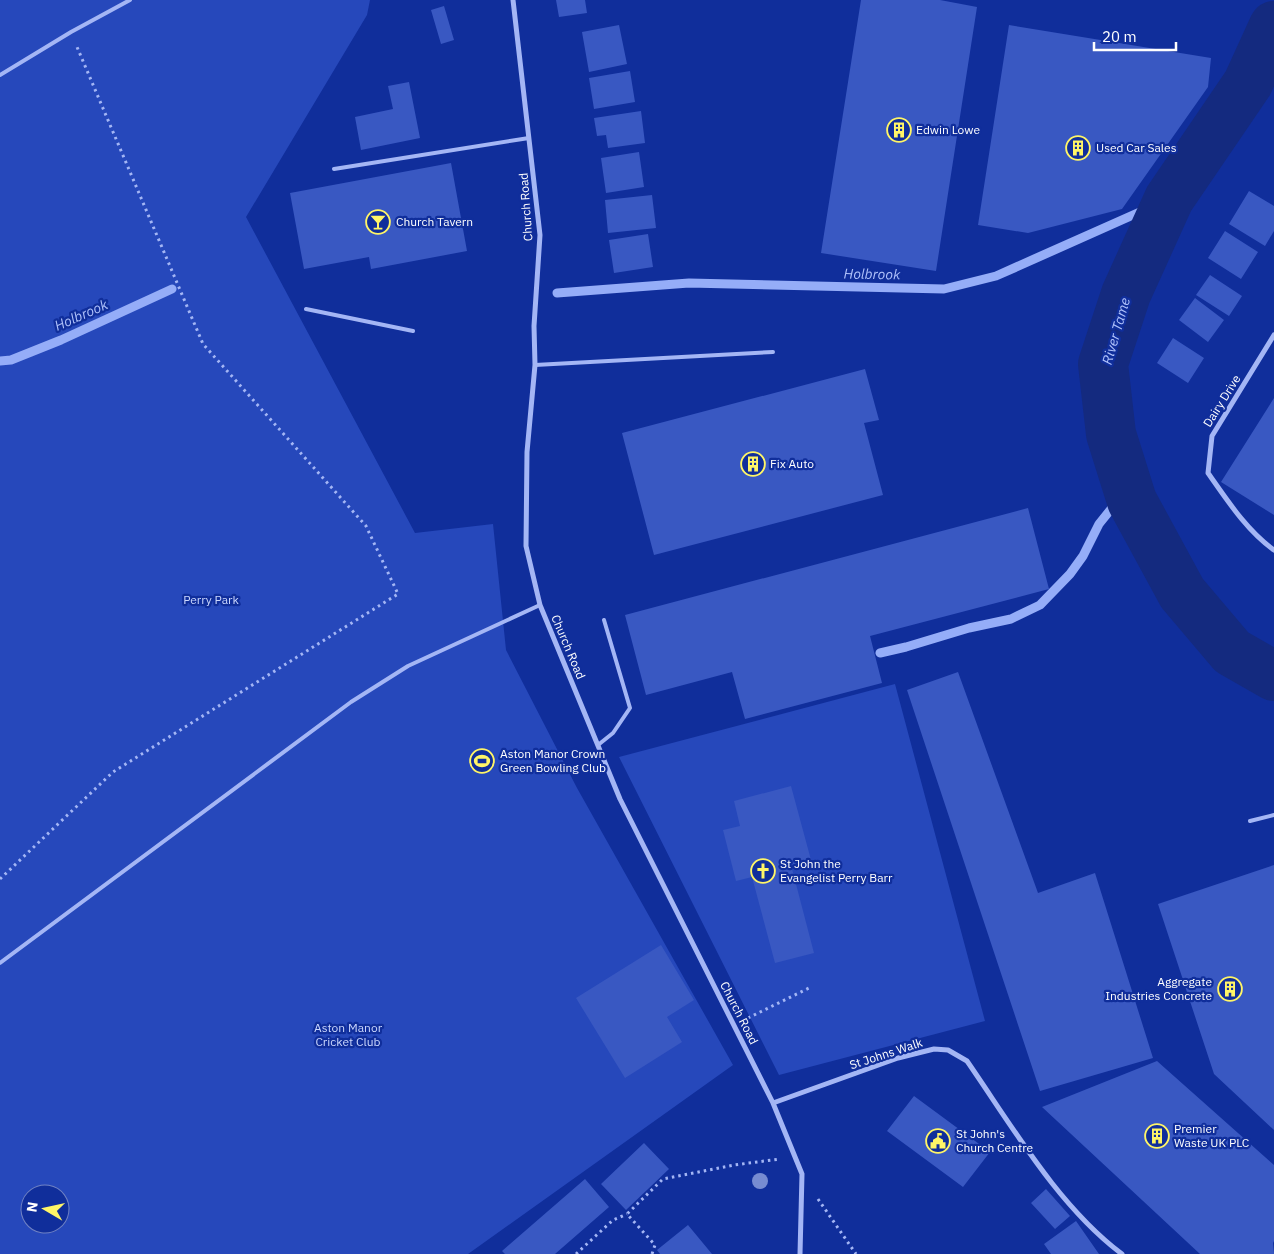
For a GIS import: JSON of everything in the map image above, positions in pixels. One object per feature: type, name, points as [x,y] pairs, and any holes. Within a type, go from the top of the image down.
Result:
[{"type":"street","name":"Church Road","points":[[513,0],[540,235],[536,286],[535,365],[527,452],[526,546],[540,605],[620,798],[773,1103],[802,1174],[800,1254]]},
{"type":"street","name":"Dairy Drive","points":[[1274,336],[1212,436],[1208,473],[1262,541],[1274,550]]},
{"type":"street","name":"St Johns Walk","points":[[773,1103],[898,1058],[934,1049],[948,1050],[966,1061],[1052,1184],[1105,1241],[1122,1254]]},
{"type":"lane","points":[[0,75],[71,32],[130,0]]},
{"type":"lane","points":[[334,169],[530,138]]},
{"type":"lane","points":[[306,309],[413,331]]},
{"type":"lane","points":[[535,365],[773,352]]},
{"type":"lane","points":[[0,963],[351,702],[408,666],[540,605]]},
{"type":"lane","points":[[598,745],[613,733],[630,708],[604,620]]},
{"type":"lane","points":[[1250,821],[1274,815]]},
{"type":"path","points":[[0,879],[113,772],[398,594],[366,526],[203,344],[71,32]]},
{"type":"path","points":[[735,1026],[751,1016],[809,988]]},
{"type":"path","points":[[576,1254],[613,1220],[627,1214],[663,1179],[795,1157]]},
{"type":"path","points":[[802,1174],[856,1254]]},
{"type":"path","points":[[627,1214],[655,1245],[652,1254]]},
{"type":"green space","points":[[0,0],[370,0],[367,15],[246,217],[415,533],[493,524],[506,650],[577,788],[733,1065],[468,1254],[0,1254]]},
{"type":"green space","points":[[895,684],[985,1021],[779,1075],[619,757]]},
{"type":"building","points":[[556,0],[585,0],[587,13],[559,17]]},
{"type":"building","name":"Edwin Lowe","points":[[861,0],[940,0],[977,7],[936,271],[821,253]]},
{"type":"building","points":[[444,6],[454,40],[441,44],[431,10]]},
{"type":"building","points":[[619,25],[627,64],[589,72],[582,32]]},
{"type":"building","name":"Used Car Sales","points":[[1009,25],[1211,58],[1208,87],[1122,209],[1028,233],[978,225]]},
{"type":"building","points":[[630,71],[635,102],[594,109],[589,78]]},
{"type":"building","points":[[409,82],[420,138],[361,150],[355,117],[393,109],[388,86]]},
{"type":"building","points":[[641,111],[645,143],[608,148],[606,135],[597,136],[594,118]]},
{"type":"building","points":[[639,152],[644,187],[606,193],[601,158]]},
{"type":"building","name":"Church Tavern","points":[[451,163],[467,251],[371,269],[369,257],[304,269],[290,193]]},
{"type":"building","points":[[1249,191],[1274,206],[1274,231],[1265,246],[1229,224]]},
{"type":"building","points":[[652,195],[656,228],[608,233],[605,200]]},
{"type":"building","points":[[1225,231],[1258,252],[1241,279],[1208,258]]},
{"type":"building","points":[[648,234],[653,267],[614,273],[609,240]]},
{"type":"building","points":[[1210,275],[1242,296],[1229,316],[1196,295]]},
{"type":"building","points":[[1195,298],[1224,320],[1208,342],[1179,320]]},
{"type":"building","points":[[1173,338],[1204,358],[1188,383],[1157,363]]},
{"type":"building","name":"Fix Auto","points":[[865,369],[879,420],[864,423],[883,495],[654,555],[622,433]]},
{"type":"building","points":[[1274,398],[1274,515],[1221,482]]},
{"type":"building","points":[[1028,508],[1049,589],[870,636],[882,683],[745,719],[732,672],[646,695],[625,615]]},
{"type":"building","points":[[958,672],[1038,893],[1095,873],[1153,1058],[1040,1091],[907,690]]},
{"type":"building","name":"St John the Evangelist Perry Barr","points":[[791,786],[811,860],[791,865],[814,953],[775,963],[752,877],[736,881],[723,830],[740,826],[734,801]]},
{"type":"building","name":"Aggregate Industries Concrete","points":[[1274,865],[1274,1130],[1214,1074],[1158,904]]},
{"type":"building","points":[[661,945],[694,1000],[667,1017],[682,1042],[625,1078],[576,998]]},
{"type":"building","name":"Premier Waste UK PLC","points":[[1157,1061],[1274,1165],[1274,1254],[1200,1254],[1042,1107]]},
{"type":"building","name":"St John's Church Centre","points":[[914,1096],[990,1152],[963,1187],[887,1131]]},
{"type":"building","points":[[644,1143],[669,1169],[626,1210],[601,1184]]},
{"type":"building","points":[[585,1179],[609,1207],[555,1254],[505,1254],[502,1251]]},
{"type":"building","points":[[1046,1189],[1070,1216],[1055,1229],[1031,1203]]},
{"type":"building","points":[[1076,1221],[1099,1254],[1051,1254],[1044,1244]]},
{"type":"building","points":[[688,1225],[712,1254],[660,1254],[657,1250]]},
{"type":"waterway","name":"River Tame","points":[[1274,26],[1248,83],[1169,199],[1126,294],[1103,364],[1111,434],[1132,501],[1182,593],[1232,652],[1274,676]]},
{"type":"waterway","name":"Holbrook","points":[[557,293],[689,283],[944,289],[996,276],[1169,199]]},
{"type":"waterway","name":"Holbrook","points":[[0,361],[11,360],[61,340],[172,289]]},
{"type":"waterway","points":[[880,653],[969,628],[1011,619],[1040,605],[1070,574],[1083,556],[1099,524],[1128,488]]},
{"type":"place","name":"Edwin Lowe","points":[[899,130]]},
{"type":"place","name":"Used Car Sales","points":[[1078,148]]},
{"type":"place","name":"Church Tavern","points":[[378,222]]},
{"type":"place","name":"Fix Auto","points":[[753,464]]},
{"type":"place","name":"Aston Manor Crown Green Bowling Club","points":[[482,761]]},
{"type":"place","name":"St John the Evangelist Perry Barr","points":[[763,871]]},
{"type":"place","name":"Aggregate Industries Concrete","points":[[1230,989]]},
{"type":"place","name":"Premier Waste UK PLC","points":[[1157,1136]]},
{"type":"place","name":"St John's Church Centre","points":[[938,1141]]},
{"type":"park label","name":"Perry Park","points":[[211,600]]},
{"type":"park label","name":"Aston Manor Cricket Club","points":[[348,1035]]}]
